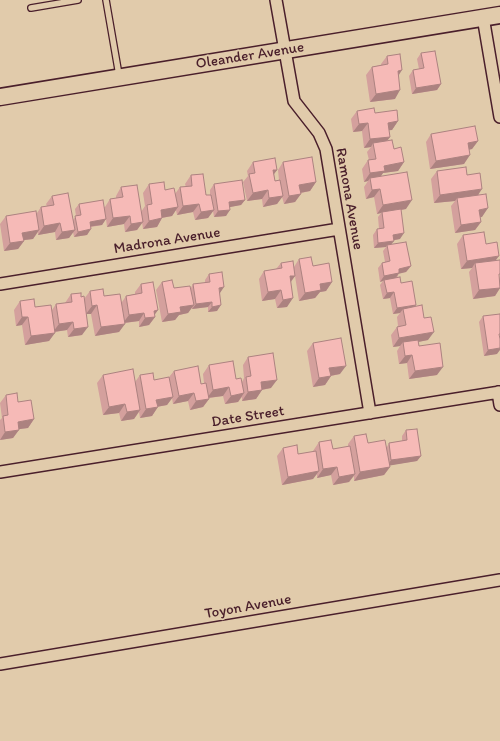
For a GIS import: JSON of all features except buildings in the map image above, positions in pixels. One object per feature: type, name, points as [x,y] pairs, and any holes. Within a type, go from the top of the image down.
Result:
[{"type":"street","name":"Ramona Avenue","points":[[276,0],[294,101],[319,133],[326,149],[370,413]]},
{"type":"street","name":"Oleander Avenue","points":[[0,97],[500,15]]},
{"type":"street","points":[[483,17],[500,117]]},
{"type":"street","name":"Madrona Avenue","points":[[0,284],[339,229]]},
{"type":"street","points":[[499,392],[500,405]]},
{"type":"street","name":"Date Street","points":[[0,472],[499,392]]},
{"type":"street","name":"Toyon Avenue","points":[[0,664],[500,580]]},
{"type":"lane","points":[[31,8],[78,0]]},
{"type":"lane","points":[[106,0],[119,78]]}]
